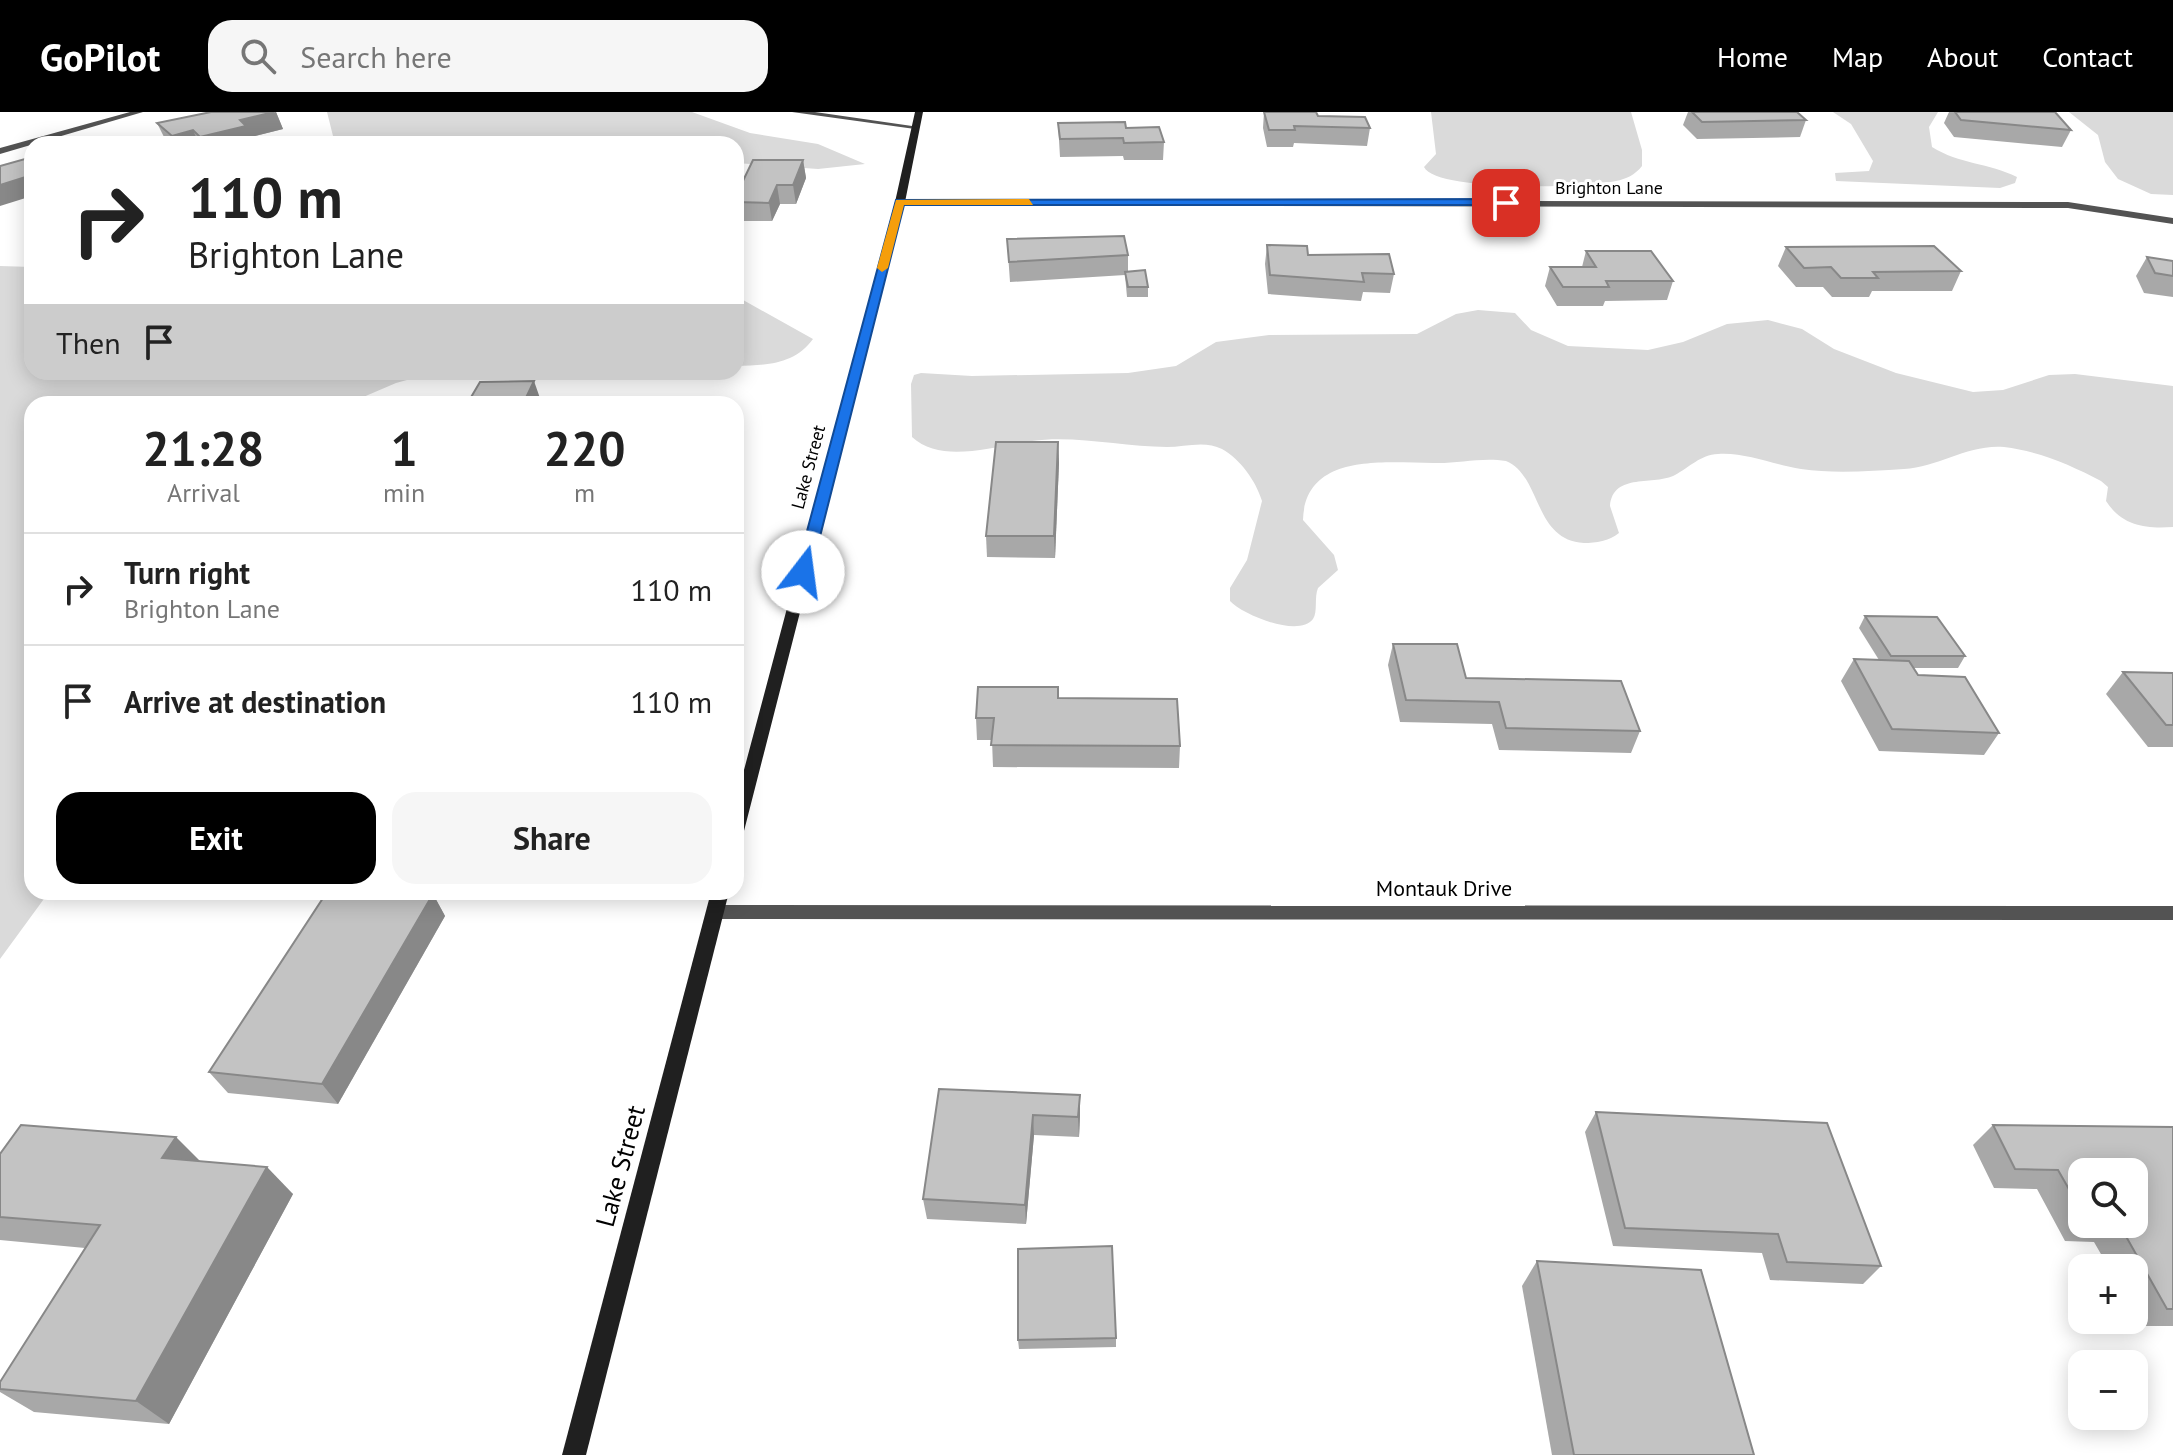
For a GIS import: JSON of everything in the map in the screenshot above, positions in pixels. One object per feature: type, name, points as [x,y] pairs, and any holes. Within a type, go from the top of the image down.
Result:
[{"type":"street","points":[[53,136],[139,112]]},
{"type":"street","points":[[796,112],[915,127]]},
{"type":"street","name":"Lake Street","points":[[744,800],[900,202],[919,112]]},
{"type":"street","points":[[0,151],[24,144]]},
{"type":"street","name":"Brighton Lane","points":[[900,202],[1982,203],[2068,205],[2173,221]]},
{"type":"street","name":"Lake Street","points":[[574,1455],[718,902]]},
{"type":"street","name":"Montauk Drive","points":[[718,902],[2173,913]]},
{"type":"shaded area","points":[[327,112],[692,112],[750,133],[818,144],[865,164],[818,169],[744,164],[744,136],[333,136]]},
{"type":"shaded area","points":[[1431,112],[1631,112],[1642,150],[1642,166],[1627,178],[1600,183],[1514,186],[1455,181],[1435,175],[1424,167],[1436,154]]},
{"type":"shaded area","points":[[1833,112],[1938,112],[1929,127],[1932,147],[1953,157],[2006,172],[2017,177],[2015,183],[2000,188],[1836,181],[1835,173],[1869,171],[1873,161],[1851,124]]},
{"type":"shaded area","points":[[2069,112],[2173,112],[2173,195],[2151,194],[2118,179],[2105,162],[2098,135]]},
{"type":"shaded area","points":[[0,266],[24,267],[24,380],[407,380],[366,396],[24,396],[24,900],[43,900],[0,959]]},
{"type":"shaded area","points":[[744,300],[813,339],[797,354],[769,364],[744,366]]},
{"type":"shaded area","points":[[1478,310],[1515,313],[1531,330],[1568,346],[1648,350],[1683,342],[1727,324],[1768,320],[1802,329],[1834,349],[1896,373],[1973,392],[2003,390],[2049,375],[2075,374],[2173,386],[2173,527],[2144,526],[2127,521],[2106,501],[2108,487],[2101,481],[2054,460],[2004,447],[1978,449],[1917,467],[1852,472],[1814,471],[1739,455],[1712,455],[1667,478],[1636,482],[1619,488],[1610,506],[1619,533],[1607,540],[1589,543],[1567,539],[1555,531],[1526,480],[1518,469],[1506,461],[1354,465],[1335,471],[1319,481],[1308,497],[1303,520],[1334,555],[1338,570],[1318,588],[1313,619],[1296,626],[1258,618],[1230,601],[1230,588],[1247,560],[1262,501],[1246,471],[1222,449],[1202,444],[1167,447],[1049,440],[954,452],[924,445],[912,437],[911,384],[914,375],[921,373],[972,376],[1128,373],[1176,366],[1216,342],[1269,335],[1417,334],[1456,314]]},
{"type":"building","points":[[211,112],[274,112],[240,120],[246,126],[204,136],[199,136],[193,130],[172,136],[157,123]]},
{"type":"building","points":[[1264,112],[1316,112],[1318,116],[1365,117],[1370,128],[1294,126],[1295,130],[1269,130]]},
{"type":"building","points":[[1692,112],[1797,112],[1806,120],[1702,122]]},
{"type":"building","points":[[1955,112],[2055,112],[2071,130],[1961,120]]},
{"type":"building","points":[[1125,122],[1126,128],[1159,127],[1164,142],[1124,143],[1123,138],[1060,139],[1058,123]]},
{"type":"building","points":[[24,159],[24,178],[0,185],[0,166]]},
{"type":"building","points":[[753,160],[803,160],[793,185],[777,185],[769,203],[744,202],[744,179]]},
{"type":"building","points":[[1124,236],[1128,255],[1009,262],[1007,239]]},
{"type":"building","points":[[1267,245],[1307,246],[1308,255],[1389,254],[1394,274],[1362,273],[1364,282],[1270,275]]},
{"type":"building","points":[[1934,246],[1961,271],[1873,272],[1878,278],[1841,278],[1831,267],[1804,268],[1786,247]]},
{"type":"building","points":[[1586,251],[1651,251],[1673,281],[1606,281],[1609,287],[1563,287],[1550,267],[1596,267]]},
{"type":"building","points":[[2147,257],[2173,261],[2173,276],[2155,273]]},
{"type":"building","points":[[1145,270],[1148,287],[1128,287],[1125,272]]},
{"type":"building","points":[[534,381],[527,396],[472,396],[480,382]]},
{"type":"building","points":[[996,442],[1058,442],[1054,536],[986,536]]},
{"type":"building","points":[[1865,616],[1937,617],[1965,656],[1891,656]]},
{"type":"building","points":[[1393,644],[1457,644],[1466,678],[1621,681],[1640,731],[1506,728],[1499,702],[1406,700]]},
{"type":"building","points":[[1854,659],[1909,661],[1918,675],[1965,677],[1999,733],[1892,729]]},
{"type":"building","points":[[2123,672],[2173,673],[2173,725],[2166,725]]},
{"type":"building","points":[[978,687],[1058,687],[1058,698],[1177,699],[1180,746],[991,745],[994,718],[976,718]]},
{"type":"building","points":[[322,900],[429,900],[322,1084],[209,1072]]},
{"type":"building","points":[[939,1089],[1080,1095],[1078,1117],[1033,1115],[1025,1205],[923,1199]]},
{"type":"building","points":[[1596,1112],[1827,1123],[1881,1266],[1787,1262],[1778,1234],[1625,1228]]},
{"type":"building","points":[[21,1125],[176,1137],[162,1158],[267,1167],[136,1401],[0,1389],[0,1382],[100,1225],[0,1217],[0,1154]]},
{"type":"building","points":[[1993,1125],[2173,1127],[2173,1309],[2167,1309],[2148,1275],[2148,1254],[2136,1254],[2127,1238],[2148,1238],[2148,1158],[2068,1158],[2068,1188],[2058,1170],[2015,1169]]},
{"type":"building","points":[[1112,1246],[1116,1338],[1018,1340],[1018,1249]]},
{"type":"building","points":[[1537,1261],[1701,1270],[1754,1455],[1574,1455]]},
{"type":"slow traffic","points":[[882,268],[900,202],[1029,202]]},
{"type":"route","points":[[803,572],[900,202],[1506,203]]}]
